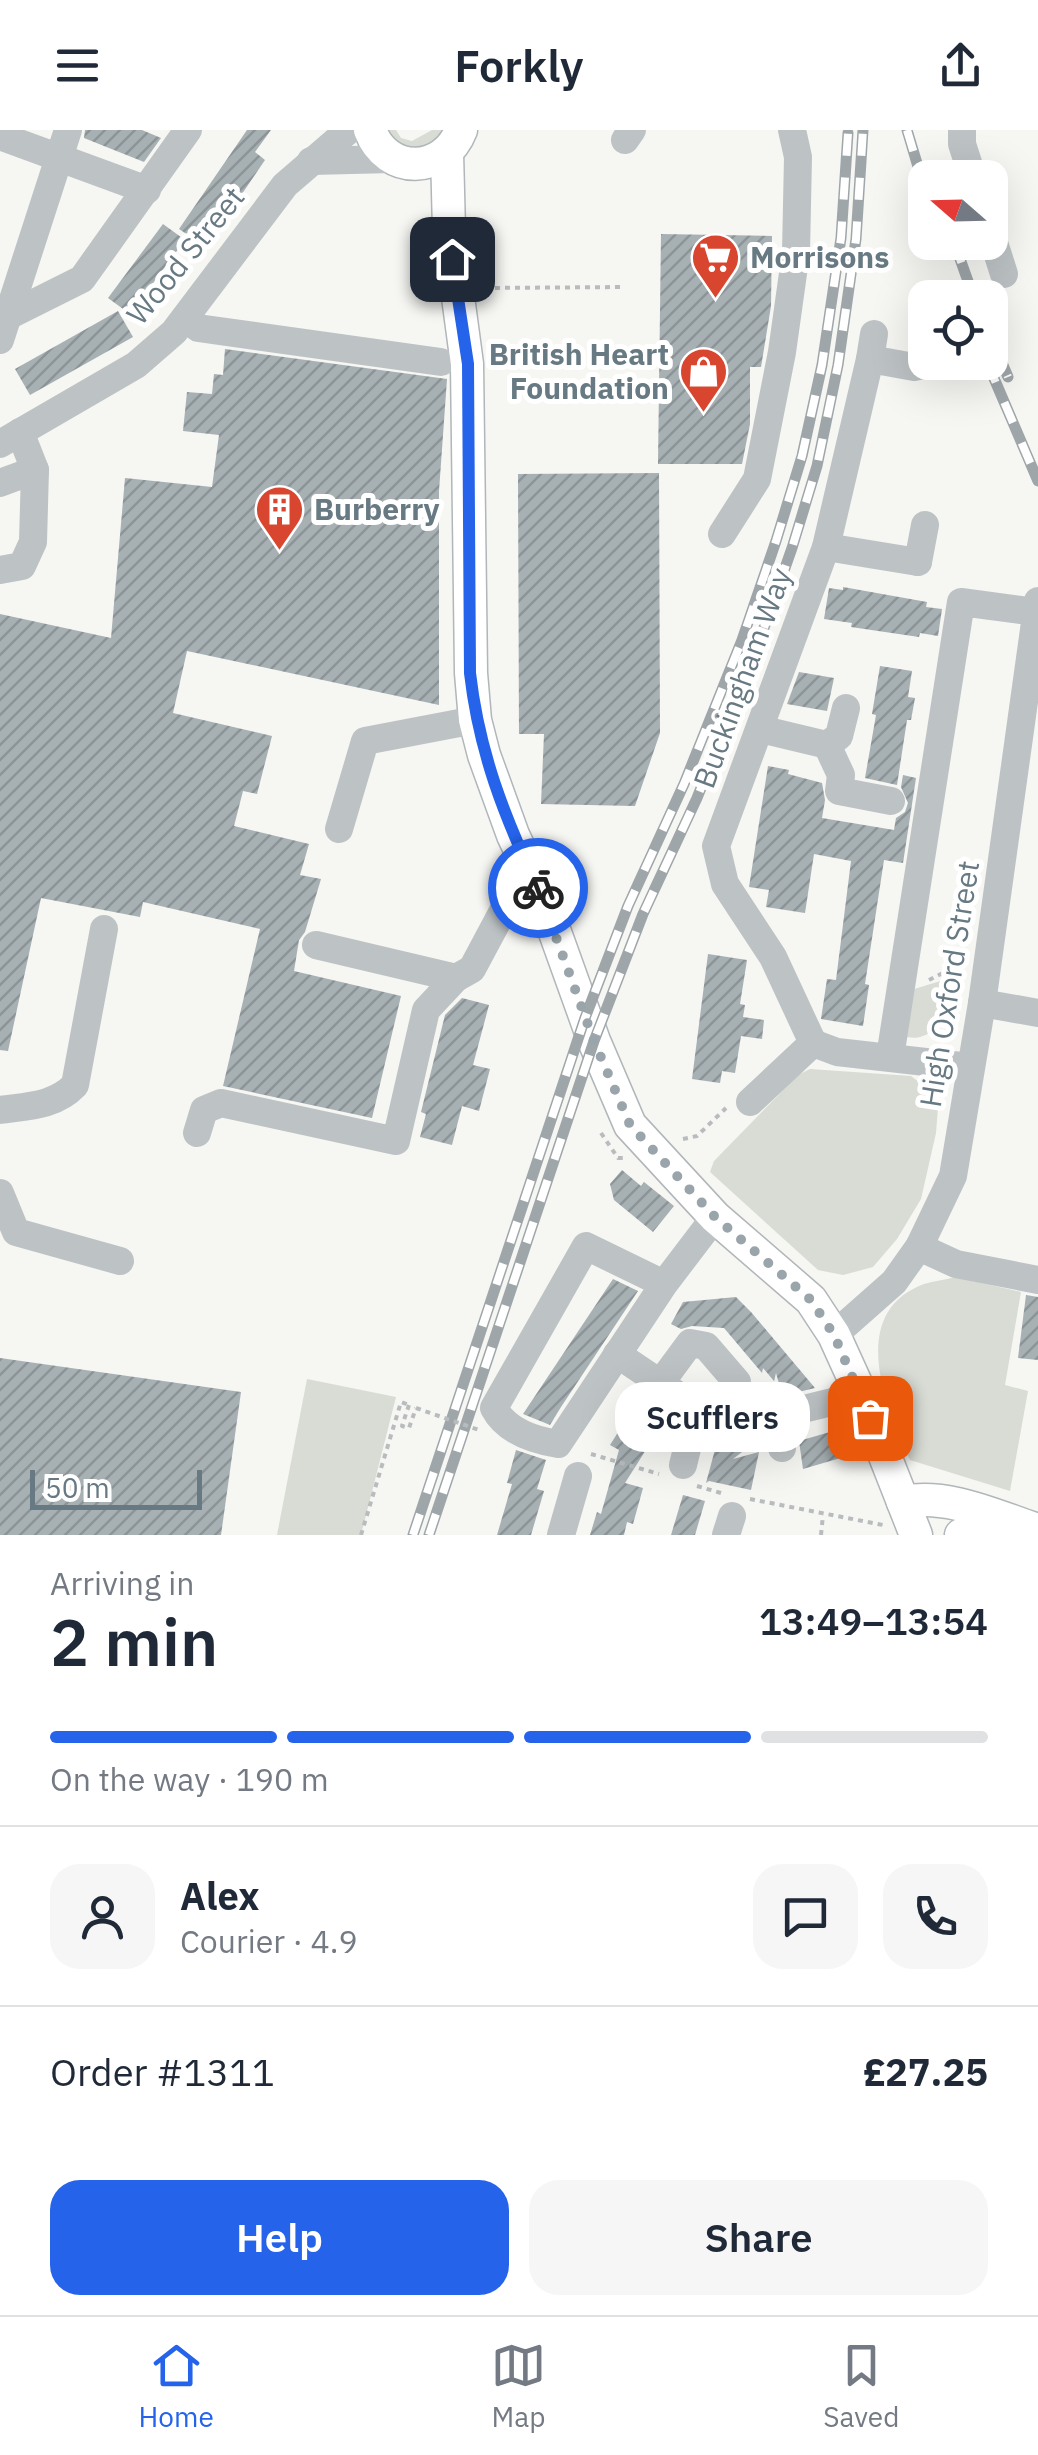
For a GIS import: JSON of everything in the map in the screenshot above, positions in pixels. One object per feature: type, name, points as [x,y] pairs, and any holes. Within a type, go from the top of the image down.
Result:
[{"type":"main road","points":[[370,130],[382,151],[397,161],[449,230]]},
{"type":"main road","points":[[397,161],[434,161],[458,136]]},
{"type":"main road","points":[[458,136],[449,230],[468,364],[470,673],[484,755],[630,1125],[715,1217],[811,1300],[834,1335],[860,1390],[916,1535]]},
{"type":"main road","points":[[902,1502],[946,1500],[1037,1530]]},
{"type":"main road","points":[[960,1535],[1037,1530]]},
{"type":"street","points":[[4,328],[68,130]]},
{"type":"street","points":[[4,328],[82,279],[188,130]]},
{"type":"street","name":"Wood Street","points":[[10,438],[136,365],[186,318],[285,184],[350,130]]},
{"type":"street","points":[[722,534],[757,479],[782,352],[796,252],[798,157],[792,130]]},
{"type":"street","points":[[962,130],[967,160]]},
{"type":"street","points":[[0,136],[147,190]]},
{"type":"street","points":[[311,161],[397,161]]},
{"type":"street","points":[[1000,260],[1004,274]]},
{"type":"street","points":[[186,318],[198,328],[441,362]]},
{"type":"street","name":"Buckingham Way","points":[[813,1043],[773,957],[724,884],[716,846],[826,546],[872,346],[908,359]]},
{"type":"street","points":[[0,570],[22,566],[33,542],[35,470],[10,438]]},
{"type":"street","points":[[0,483],[35,470]]},
{"type":"street","points":[[826,546],[923,567],[925,525]]},
{"type":"street","points":[[890,1057],[961,602],[1037,607]]},
{"type":"street","name":"High Oxford Street","points":[[834,1335],[894,1282],[920,1247],[953,1176],[982,1003],[1037,607]]},
{"type":"street","points":[[760,729],[826,745],[839,736],[846,708]]},
{"type":"street","points":[[338,829],[365,741],[475,720]]},
{"type":"street","points":[[826,745],[841,774],[838,791],[892,801]]},
{"type":"street","points":[[196,1132],[204,1110],[220,1103],[396,1142],[426,1010],[456,978],[472,969],[528,866]]},
{"type":"street","points":[[0,1110],[54,1100],[75,1085],[104,929]]},
{"type":"street","points":[[316,945],[456,978]]},
{"type":"street","points":[[982,1003],[1038,1013]]},
{"type":"street","points":[[750,1102],[813,1043],[837,1052],[970,1067]]},
{"type":"street","points":[[0,1193],[16,1232],[120,1261]]},
{"type":"street","points":[[664,1284],[586,1246],[494,1408],[501,1421],[539,1441],[558,1444],[664,1284],[715,1217]]},
{"type":"street","points":[[920,1247],[956,1264],[1038,1280]]},
{"type":"street","points":[[663,1387],[690,1343],[706,1346],[737,1382]]},
{"type":"street","points":[[617,1354],[697,1408],[684,1465]]},
{"type":"street","points":[[782,1448],[779,1414],[836,1401],[860,1390]]},
{"type":"street","points":[[560,1535],[578,1476]]},
{"type":"path","points":[[455,288],[624,287]]},
{"type":"path","points":[[900,989],[940,976],[968,952]]},
{"type":"path","points":[[652,1152],[668,1139],[697,1136],[734,1101],[750,1102]]},
{"type":"path","points":[[361,1535],[401,1402],[408,1405],[402,1426],[410,1428],[416,1408],[479,1430]]},
{"type":"path","points":[[821,1535],[823,1515]]},
{"type":"shaded area","points":[[377,130],[396,130],[401,138],[412,141],[432,130],[446,130],[443,137],[410,155]]},
{"type":"shaded area","points":[[961,971],[956,999],[945,1021],[927,1034],[907,1037],[911,990]]},
{"type":"shaded area","points":[[810,1069],[911,1076],[928,1089],[938,1107],[921,1199],[897,1239],[873,1267],[843,1275],[818,1270],[710,1172],[714,1161],[798,1075]]},
{"type":"shaded area","points":[[955,1277],[1021,1292],[1005,1385],[1028,1391],[1010,1491],[910,1460],[883,1389],[879,1339],[886,1316],[900,1298],[924,1284]]},
{"type":"shaded area","points":[[307,1379],[396,1397],[361,1535],[277,1535]]},
{"type":"building","points":[[85,130],[142,130],[161,138],[144,162],[84,138]]},
{"type":"building","points":[[247,130],[271,130],[255,152],[265,160],[206,247],[179,229]]},
{"type":"building","points":[[163,224],[185,240],[130,314],[108,298]]},
{"type":"building","name":"Morrisons","points":[[661,234],[772,236],[771,306],[761,367],[750,367],[750,424],[742,464],[658,464]]},
{"type":"building","points":[[118,311],[133,337],[30,395],[15,369]]},
{"type":"building","points":[[225,349],[447,379],[439,491],[439,705],[187,651],[173,713],[272,736],[257,794],[243,791],[234,826],[309,844],[300,875],[321,879],[299,940],[294,971],[401,996],[372,1118],[223,1086],[260,929],[143,902],[140,917],[41,898],[8,1051],[0,1050],[0,614],[111,638],[125,478],[212,487],[219,435],[183,431],[187,392],[212,394],[214,374],[223,375]]},
{"type":"building","points":[[659,473],[660,733],[635,806],[541,804],[544,734],[519,734],[518,474]]},
{"type":"building","points":[[829,588],[927,602],[926,607],[942,609],[938,636],[851,627],[852,623],[824,619]]},
{"type":"building","points":[[880,666],[912,671],[908,697],[915,698],[911,720],[907,720],[897,785],[865,778]]},
{"type":"building","points":[[799,672],[834,678],[827,711],[787,704]]},
{"type":"building","points":[[768,766],[822,783],[822,818],[894,830],[896,818],[905,812],[908,803],[901,787],[903,775],[916,778],[903,863],[884,860],[865,984],[869,985],[863,1026],[821,1019],[827,979],[836,980],[851,861],[814,854],[805,913],[766,907],[769,890],[749,887]]},
{"type":"building","points":[[708,954],[747,960],[740,1004],[745,1005],[743,1017],[764,1020],[762,1039],[741,1036],[735,1073],[722,1071],[720,1083],[692,1079]]},
{"type":"building","points":[[462,998],[489,1005],[473,1065],[490,1069],[479,1111],[462,1106],[452,1145],[420,1137],[426,1114],[421,1112],[445,1015]]},
{"type":"building","points":[[622,1170],[674,1206],[653,1232],[614,1200],[610,1184]]},
{"type":"building","points":[[613,1279],[638,1291],[550,1425],[523,1414]]},
{"type":"building","points":[[1026,1295],[1038,1297],[1038,1360],[1018,1358]]},
{"type":"building","points":[[736,1297],[815,1388],[786,1395],[776,1373],[774,1381],[763,1368],[762,1373],[724,1328],[681,1329],[671,1324],[683,1302]]},
{"type":"building","points":[[0,1358],[241,1392],[221,1535],[0,1535]]},
{"type":"building","points":[[640,1398],[668,1415],[625,1483],[643,1488],[633,1524],[627,1522],[624,1535],[590,1535],[597,1512],[601,1514],[619,1450],[610,1445]]},
{"type":"building","points":[[727,1405],[754,1411],[746,1449],[733,1459],[759,1452],[751,1490],[706,1483]]},
{"type":"building","points":[[847,1427],[854,1454],[803,1469],[799,1441]]},
{"type":"building","points":[[516,1450],[546,1460],[537,1489],[544,1491],[531,1535],[497,1535],[512,1484],[507,1483]]},
{"type":"building","points":[[683,1495],[705,1501],[695,1535],[671,1535]]},
{"type":"railway","points":[[429,1535],[594,1041],[643,914],[697,798],[792,548],[817,466],[838,365],[856,239],[863,130]]},
{"type":"railway","points":[[907,130],[916,160]]},
{"type":"railway","points":[[413,1535],[585,1018],[628,906],[684,784],[742,640],[776,541],[802,456],[822,365],[841,238],[848,133]]},
{"type":"railway","points":[[960,260],[968,280]]},
{"type":"railway","points":[[995,380],[1038,481]]},
{"type":"way so far","points":[[538,888],[594,1041],[630,1125],[715,1217],[811,1300],[834,1335],[870,1418]]},
{"type":"place","name":"Morrisons","points":[[715,300]]},
{"type":"place","name":"British Heart Foundation","points":[[704,414]]},
{"type":"place","name":"Burberry","points":[[279,552]]},
{"type":"place","name":"Scufflers","points":[[870,1418]]},
{"type":"route","points":[[452,259],[468,364],[470,673],[475,720],[513,835],[538,888]]}]
